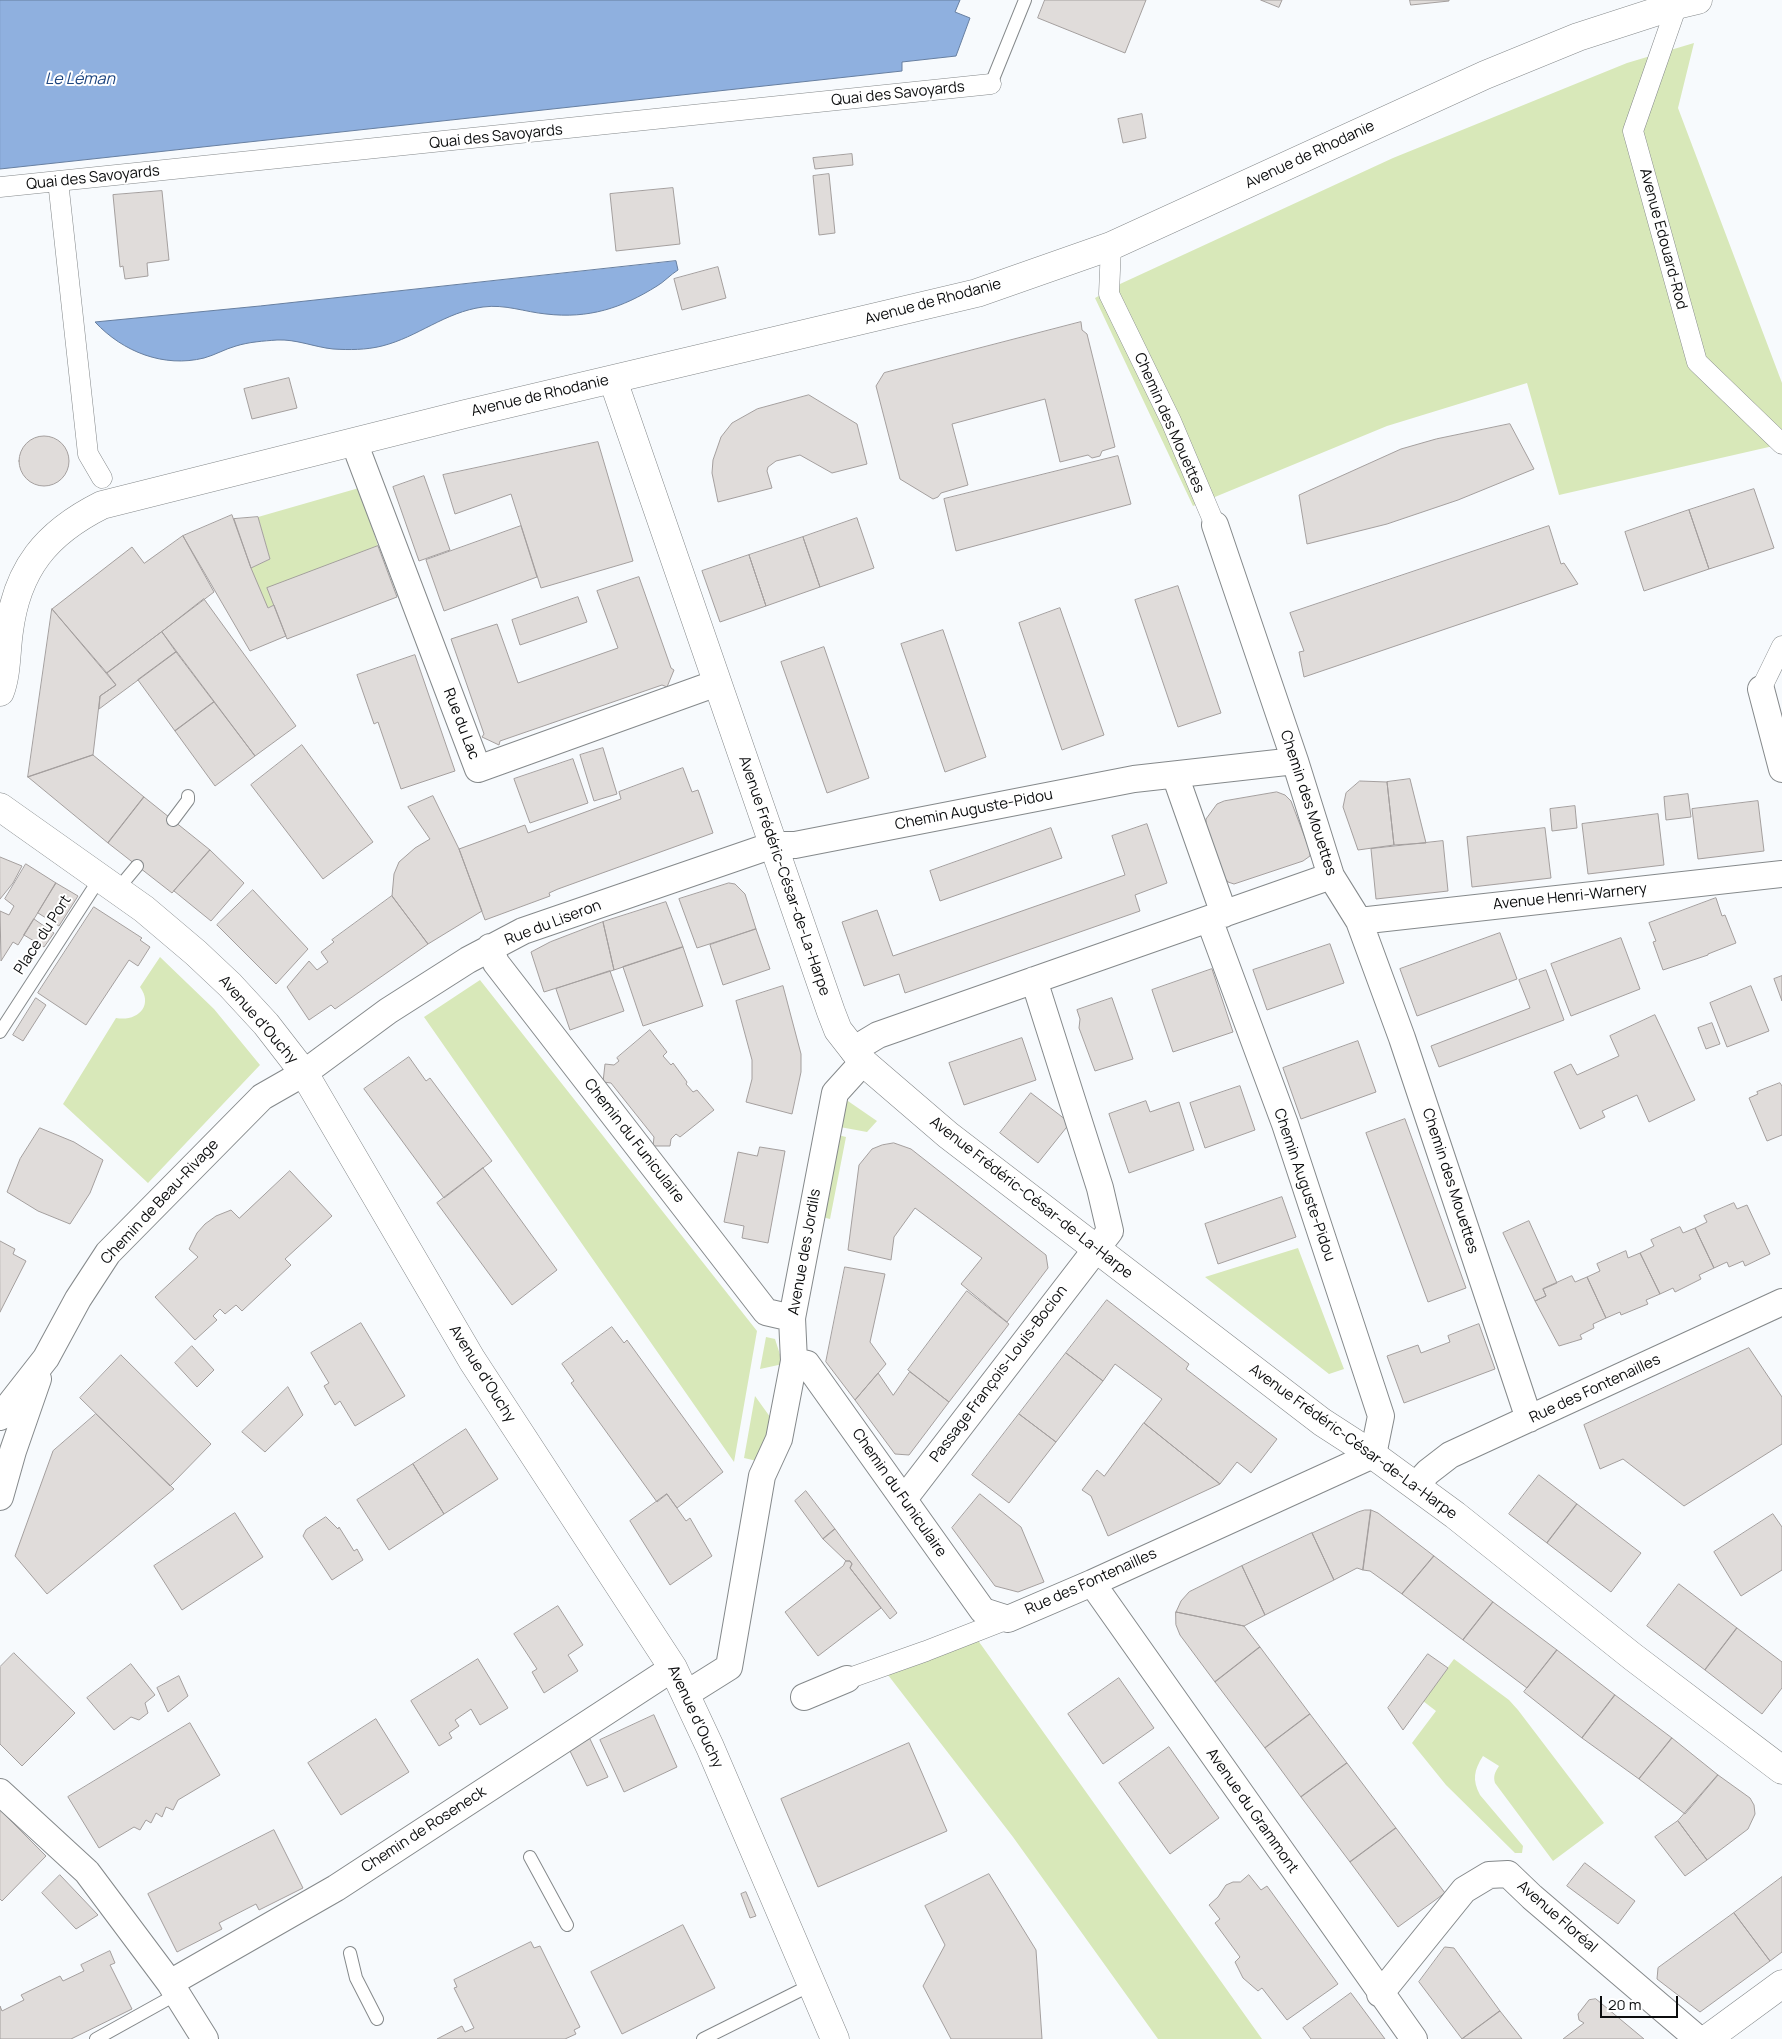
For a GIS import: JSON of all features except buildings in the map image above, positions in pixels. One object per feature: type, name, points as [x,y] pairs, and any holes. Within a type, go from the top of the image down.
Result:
[{"type":"main road","name":"Avenue de Rhodanie","points":[[0,692],[12,607],[24,574],[40,550],[82,516],[102,505],[162,492],[465,414],[977,293],[1111,246],[1485,75],[1578,37],[1688,2]]},
{"type":"main road","name":"Avenue Frédéric-César-de-La-Harpe","points":[[613,380],[836,1024],[858,1056],[948,1135],[1322,1422],[1416,1485],[1633,1657],[1782,1770]]},
{"type":"main road","name":"Avenue d'Ouchy","points":[[0,807],[181,939],[223,978],[266,1024],[304,1073],[472,1360],[673,1668],[686,1694],[835,2039]]},
{"type":"main road","points":[[1707,2039],[1782,1984]]},
{"type":"street","name":"Avenue Edouard-Rod","points":[[1688,2],[1633,131],[1697,362],[1782,444]]},
{"type":"street","name":"Quai des Savoyards","points":[[0,187],[991,84]]},
{"type":"street","points":[[58,181],[88,454],[102,478]]},
{"type":"street","name":"Chemin des Mouettes","points":[[1111,246],[1109,294],[1171,421],[1215,525],[1331,876],[1359,921],[1402,1038],[1529,1419]]},
{"type":"street","name":"Rue du Lac","points":[[354,442],[478,769],[717,683]]},
{"type":"street","points":[[1782,646],[1761,689],[1782,769]]},
{"type":"street","name":"Chemin Auguste-Pidou","points":[[773,845],[796,844],[1124,781],[1294,761]]},
{"type":"street","name":"Chemin Auguste-Pidou","points":[[1175,775],[1216,917],[1381,1416],[1373,1455]]},
{"type":"street","name":"Rue du Liseron","points":[[304,1073],[388,1011],[490,947],[524,931],[773,845]]},
{"type":"street","name":"Avenue Henri-Warnery","points":[[1359,921],[1782,874]]},
{"type":"street","points":[[858,1056],[878,1035],[1331,876]]},
{"type":"street","name":"Chemin du Funiculaire","points":[[490,947],[496,963],[766,1312],[792,1318]]},
{"type":"street","points":[[1034,980],[1100,1188],[1110,1231],[1096,1249]]},
{"type":"street","name":"Avenue des Jordils","points":[[686,1694],[729,1668],[762,1476],[779,1439],[794,1361],[792,1318],[835,1092],[858,1056]]},
{"type":"street","name":"Chemin de Beau-Rivage","points":[[0,1497],[7,1447],[46,1358],[78,1299],[108,1254],[262,1097],[304,1073]]},
{"type":"street","name":"Passage François-Louis-Bocion","points":[[904,1500],[1096,1249]]},
{"type":"street","name":"Rue des Fontenailles","points":[[1416,1485],[1428,1472],[1450,1455],[1782,1302]]},
{"type":"street","name":"Chemin de Beau-Rivage","points":[[0,1417],[46,1358]]},
{"type":"street","name":"Chemin du Funiculaire","points":[[794,1361],[807,1364],[983,1611],[1008,1619]]},
{"type":"street","name":"Rue des Fontenailles","points":[[804,1697],[1008,1619],[1092,1583],[1373,1455]]},
{"type":"street","name":"Avenue du Grammont","points":[[1092,1583],[1380,1994],[1414,2039]]},
{"type":"street","name":"Chemin de Roseneck","points":[[174,1989],[336,1888],[673,1668]]},
{"type":"street","points":[[0,1792],[87,1872],[174,1989],[206,2039]]},
{"type":"street","name":"Avenue Floréal","points":[[1380,1994],[1464,1890],[1489,1875],[1508,1874],[1532,1897],[1698,2039]]},
{"type":"lane","points":[[991,84],[1025,0]]},
{"type":"lane","points":[[173,820],[188,800],[188,796]]},
{"type":"lane","name":"Place du Port","points":[[0,1032],[14,1010],[108,884],[137,866]]},
{"type":"lane","points":[[530,1857],[567,1925]]},
{"type":"lane","points":[[350,1953],[356,1978],[377,2019]]},
{"type":"lane","points":[[703,2039],[812,1985]]},
{"type":"lane","points":[[96,2039],[174,1989]]},
{"type":"green space","points":[[1694,43],[1678,108],[1782,383],[1782,444],[1559,495],[1527,383],[1387,426],[1193,506],[1095,298],[1120,284],[1393,158],[1627,63]]},
{"type":"green space","points":[[359,488],[378,546],[268,588],[274,605],[257,612],[251,568],[270,559],[258,517]]},
{"type":"green space","points":[[160,957],[214,1009],[260,1065],[148,1183],[63,1104],[116,1018],[131,1018],[141,1011],[145,1000],[140,987]]},
{"type":"green space","points":[[480,980],[757,1331],[734,1462],[424,1017]]},
{"type":"green space","points":[[845,1099],[877,1121],[867,1132],[840,1127]]},
{"type":"green space","points":[[838,1135],[846,1137],[830,1219],[822,1217]]},
{"type":"green space","points":[[1298,1248],[1344,1369],[1329,1374],[1205,1277]]},
{"type":"green space","points":[[766,1337],[775,1339],[783,1364],[760,1369]]},
{"type":"green space","points":[[755,1396],[773,1421],[757,1461],[744,1458]]},
{"type":"green space","points":[[977,1639],[1262,2039],[1158,2039],[1013,1837],[888,1675]]},
{"type":"green space","points":[[1454,1659],[1509,1700],[1604,1823],[1553,1861],[1495,1783],[1494,1778],[1499,1766],[1483,1756],[1475,1775],[1476,1785],[1480,1795],[1523,1846],[1522,1853],[1515,1853],[1446,1785],[1412,1743],[1436,1711],[1423,1701]]},
{"type":"water","name":"Le Léman","points":[[0,0],[960,0],[955,12],[970,18],[956,56],[902,62],[902,71],[0,169]]},
{"type":"water","points":[[676,261],[678,270],[660,284],[644,294],[604,310],[577,315],[562,315],[491,306],[483,307],[456,314],[395,342],[364,349],[333,349],[277,340],[232,347],[204,358],[174,361],[159,359],[131,349],[106,333],[95,322],[260,306]]}]
